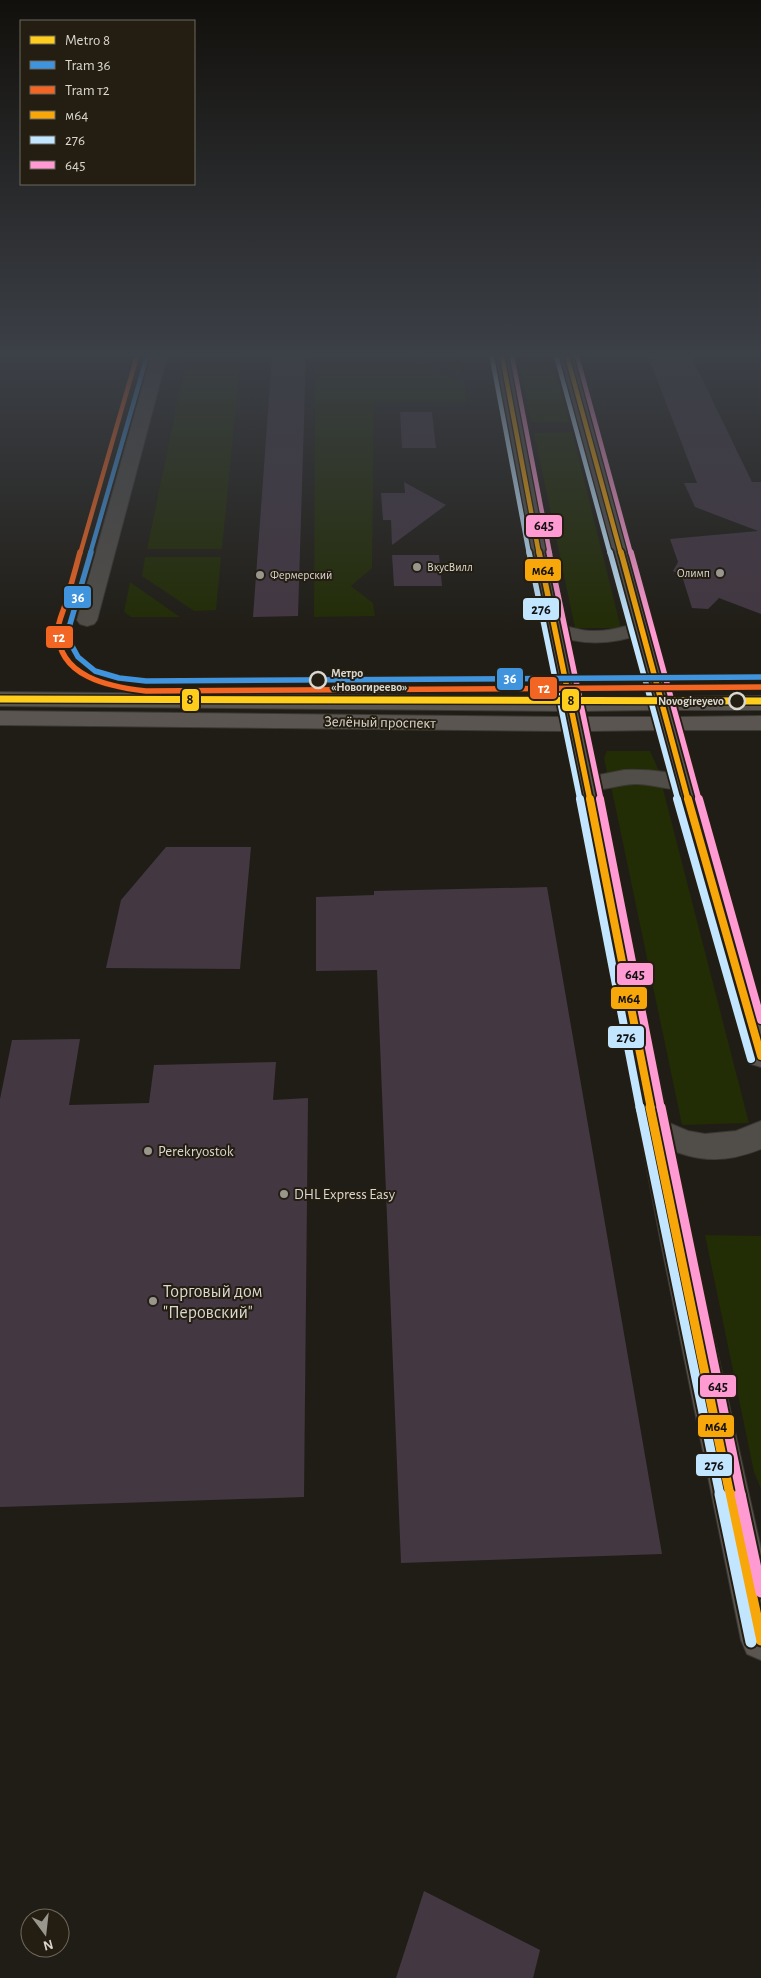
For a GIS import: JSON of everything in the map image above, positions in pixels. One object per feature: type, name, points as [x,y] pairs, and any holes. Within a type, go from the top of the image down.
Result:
[{"type":"main road","points":[[520,448],[676,1238],[761,1640]]},
{"type":"main road","points":[[592,448],[708,872],[761,1056]]},
{"type":"main road","name":"Зелёный проспект","points":[[0,698],[572,714]]},
{"type":"main road","name":"Зелёный проспект","points":[[666,714],[761,703]]},
{"type":"main road","name":"Зелёный проспект","points":[[0,718],[666,714],[761,723]]},
{"type":"street","points":[[87,620],[134,448]]},
{"type":"street","points":[[555,630],[575,637],[599,639],[621,636],[642,628]]},
{"type":"street","points":[[587,784],[610,778],[635,775],[685,783]]},
{"type":"street","points":[[655,1130],[689,1144],[725,1147],[757,1138],[761,1134]]},
{"type":"green space","points":[[168,448],[232,448],[222,549],[147,549]]},
{"type":"green space","points":[[315,448],[373,448],[372,568],[351,586],[373,603],[375,616],[314,617]]},
{"type":"green space","points":[[537,448],[576,448],[621,628],[575,628]]},
{"type":"green space","points":[[145,557],[221,557],[216,610],[194,611],[142,576]]},
{"type":"green space","points":[[130,582],[180,617],[131,617],[124,612]]},
{"type":"green space","points":[[607,751],[650,751],[659,771],[634,770],[607,773],[604,758]]},
{"type":"green space","points":[[636,782],[662,785],[749,1123],[682,1125],[611,786]]},
{"type":"green space","points":[[705,1235],[761,1236],[761,1489],[754,1472]]},
{"type":"building","points":[[265,448],[303,448],[298,616],[253,617]]},
{"type":"building","points":[[684,448],[736,448],[752,482],[761,482],[761,614],[719,598],[708,609],[692,608],[682,576],[673,571],[678,562],[670,539],[758,531],[695,507],[684,483],[697,483]]},
{"type":"building","points":[[404,482],[446,505],[392,545],[391,520],[383,520],[381,493],[405,493]]},
{"type":"building","name":"ВкусВилл","points":[[392,555],[439,555],[442,586],[394,586]]},
{"type":"building","points":[[166,847],[251,847],[240,969],[106,968],[121,900]]},
{"type":"building","points":[[547,887],[662,1554],[401,1563],[377,970],[316,971],[316,897],[374,895],[374,891]]},
{"type":"building","name":"Торговый дом \"Перовский\"","points":[[80,1039],[69,1105],[149,1103],[154,1065],[276,1062],[273,1100],[308,1098],[304,1497],[0,1507],[0,1099],[12,1040]]},
{"type":"building","points":[[424,1891],[540,1950],[533,1978],[396,1978]]},
{"type":"metro line","name":"8","points":[[0,699],[761,701]]},
{"type":"tram line","name":"т2","points":[[110,448],[58,629],[60,646],[67,659],[76,670],[101,683],[146,691],[761,687]]},
{"type":"tram line","name":"36","points":[[120,448],[68,631],[72,646],[78,657],[95,671],[119,678],[146,681],[761,677]]},
{"type":"transit line","name":"276","points":[[509,448],[666,1240],[751,1642]]},
{"type":"transit line","name":"м64","points":[[519,448],[676,1238],[761,1640]]},
{"type":"transit line","name":"645","points":[[529,448],[589,741],[686,1236],[761,1592]]},
{"type":"transit line","name":"276","points":[[581,448],[698,875],[751,1059]]},
{"type":"transit line","name":"м64","points":[[592,448],[708,872],[761,1056]]},
{"type":"transit line","name":"645","points":[[602,448],[761,1020]]},
{"type":"place","name":"ВкусВилл","points":[[417,567]]},
{"type":"place","name":"Олимп","points":[[720,573]]},
{"type":"place","name":"Фермерский","points":[[260,575]]},
{"type":"place","name":"Метро «Новогиреево»","points":[[318,680]]},
{"type":"place","name":"Novogireyevo","points":[[737,701]]},
{"type":"place","name":"Perekryostok","points":[[148,1151]]},
{"type":"place","name":"DHL Express Easy","points":[[284,1194]]},
{"type":"place","name":"Торговый дом \"Перовский\"","points":[[153,1301]]}]
